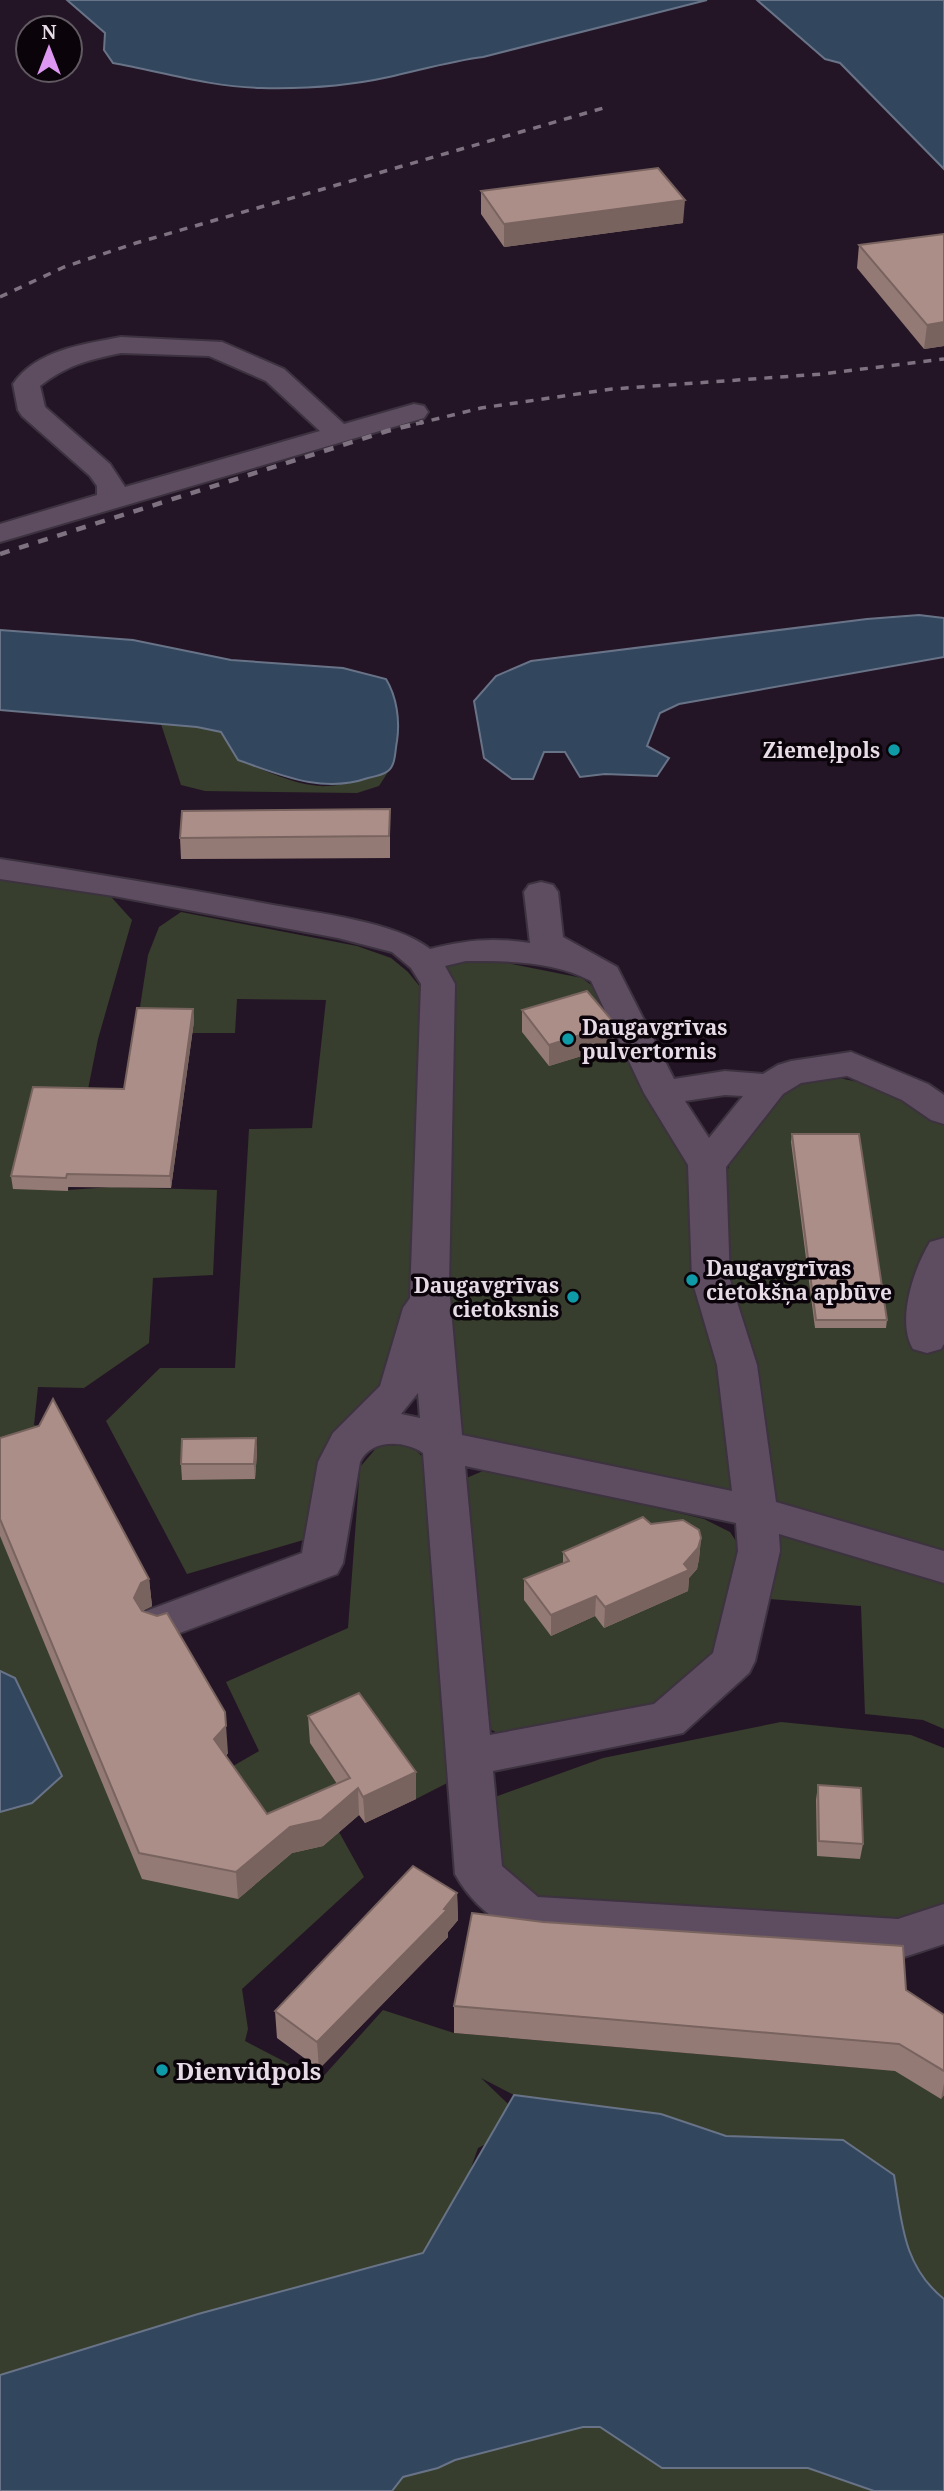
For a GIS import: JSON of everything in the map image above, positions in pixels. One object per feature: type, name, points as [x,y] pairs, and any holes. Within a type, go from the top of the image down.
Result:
[{"type":"lane","points":[[112,500],[111,486],[100,470],[32,410],[26,384],[52,365],[81,353],[121,345],[213,348],[275,375],[337,432]]},
{"type":"lane","points":[[0,533],[337,432],[414,412]]},
{"type":"lane","points":[[0,869],[114,886],[341,928],[404,945],[424,961],[438,984],[429,1286],[479,1874],[501,1896],[528,1916],[898,1938],[944,1924]]},
{"type":"lane","points":[[469,1757],[667,1720],[733,1661],[759,1551],[737,1365],[711,1280],[707,1165],[662,1093],[605,975],[546,942],[541,892]]},
{"type":"lane","points":[[424,961],[466,950],[508,950],[583,963]]},
{"type":"lane","points":[[707,1165],[769,1086],[791,1073],[851,1064],[915,1092],[944,1112]]},
{"type":"lane","points":[[662,1093],[725,1083],[769,1086]]},
{"type":"lane","points":[[927,1339],[925,1310],[944,1251]]},
{"type":"lane","points":[[161,1623],[322,1563],[339,1462],[348,1444],[398,1392],[429,1286]]},
{"type":"lane","points":[[348,1444],[379,1429],[403,1429],[428,1434],[443,1446],[756,1512],[944,1567]]},
{"type":"green space","points":[[161,724],[221,732],[238,760],[282,778],[306,784],[343,784],[388,772],[379,786],[357,793],[205,791],[181,785]]},
{"type":"green space","points":[[0,874],[104,889],[132,920],[98,1039],[68,1190],[111,1187],[217,1190],[213,1275],[153,1278],[149,1343],[84,1388],[38,1387],[34,1425],[55,1428],[71,1451],[228,1753],[216,1765],[221,1773],[259,1751],[226,1682],[348,1628],[360,1467],[378,1446],[411,1445],[433,1468],[455,1779],[416,1799],[360,1720],[310,1743],[347,1799],[320,1819],[339,1832],[364,1877],[242,1989],[248,2029],[245,2041],[320,2080],[383,2010],[454,2033],[874,2069],[944,2066],[944,2299],[930,2286],[912,2258],[903,2227],[894,2175],[843,2140],[726,2136],[661,2114],[514,2095],[481,2078],[528,2123],[478,2148],[455,2213],[423,2253],[198,2314],[0,2375],[0,1812],[4,1810],[15,1678],[0,1671]]},
{"type":"green space","points":[[181,912],[357,946],[391,958],[408,972],[421,988],[419,1278],[404,1330],[317,1536],[187,1574],[106,1421],[160,1368],[235,1368],[249,1129],[312,1128],[326,1000],[237,999],[235,1033],[193,1033],[138,1020],[148,955],[159,927]]},
{"type":"green space","points":[[482,958],[582,978],[599,991],[692,1160],[745,1491],[720,1498],[460,1441],[442,1309],[436,970],[449,964]]},
{"type":"green space","points":[[809,1079],[844,1079],[882,1087],[944,1123],[944,1560],[775,1510],[762,1495],[716,1199],[730,1164],[791,1085]]},
{"type":"green space","points":[[490,1468],[704,1519],[730,1532],[740,1547],[724,1656],[659,1712],[501,1735],[481,1724],[457,1482]]},
{"type":"green space","points":[[782,1534],[944,1581],[944,1729],[923,1720],[865,1714],[861,1606],[769,1599],[772,1545]]},
{"type":"green space","points":[[781,1722],[911,1735],[944,1748],[944,1905],[896,1920],[541,1897],[501,1870],[495,1797],[603,1758]]},
{"type":"green space","points":[[583,2427],[600,2427],[662,2468],[808,2468],[874,2491],[392,2491],[403,2477],[438,2468],[455,2460]]},
{"type":"water","points":[[67,0],[707,0],[483,57],[389,77],[342,85],[277,88],[224,85],[113,63],[104,50],[105,33]]},
{"type":"water","points":[[757,0],[944,0],[944,169],[840,63],[825,59]]},
{"type":"water","points":[[919,615],[944,618],[944,657],[679,704],[660,713],[647,746],[669,758],[657,776],[605,774],[580,777],[565,752],[544,752],[533,779],[512,779],[484,758],[474,701],[496,676],[531,661],[867,619]]},
{"type":"water","points":[[0,630],[133,640],[231,660],[343,668],[386,679],[393,693],[398,717],[394,761],[388,771],[378,776],[351,782],[334,784],[302,781],[238,760],[221,732],[197,727],[0,710]]},
{"type":"water","points":[[0,1671],[15,1678],[62,1776],[32,1803],[0,1812]]},
{"type":"water","points":[[514,2095],[661,2114],[726,2136],[843,2140],[894,2175],[903,2227],[912,2258],[930,2286],[944,2299],[944,2491],[874,2491],[808,2468],[662,2468],[600,2427],[583,2427],[455,2460],[438,2468],[403,2477],[392,2491],[0,2491],[0,2375],[198,2314],[423,2253]]},
{"type":"building","points":[[658,168],[685,200],[504,224],[481,191]]},
{"type":"building","points":[[944,234],[944,322],[927,325],[859,245]]},
{"type":"building","points":[[390,809],[389,836],[180,838],[182,811]]},
{"type":"building","points":[[587,991],[615,1024],[549,1045],[522,1010]]},
{"type":"building","points":[[137,1008],[193,1009],[170,1176],[11,1176],[33,1087],[124,1089]]},
{"type":"building","points":[[792,1134],[859,1134],[887,1320],[816,1320]]},
{"type":"building","points":[[53,1399],[149,1579],[141,1583],[134,1598],[142,1611],[157,1616],[167,1613],[225,1712],[226,1726],[214,1739],[267,1814],[350,1778],[308,1716],[359,1693],[416,1772],[363,1797],[358,1788],[321,1820],[290,1827],[236,1872],[139,1853],[0,1519],[0,1438],[39,1426]]},
{"type":"building","points":[[256,1438],[254,1464],[181,1464],[182,1439]]},
{"type":"building","points":[[643,1517],[651,1524],[683,1520],[699,1530],[701,1538],[698,1548],[684,1564],[689,1570],[605,1607],[596,1596],[551,1615],[524,1579],[569,1561],[563,1552]]},
{"type":"building","points":[[818,1785],[861,1788],[863,1844],[819,1841]]},
{"type":"building","points":[[413,1866],[457,1893],[444,1909],[447,1910],[317,2042],[275,2011]]},
{"type":"building","points":[[472,1913],[543,1922],[903,1946],[906,1990],[944,2015],[944,2071],[899,2044],[454,2006]]},
{"type":"railway","points":[[0,297],[64,267],[136,243],[607,107]]},
{"type":"railway","points":[[416,424],[481,408],[612,389],[822,374],[944,359]]},
{"type":"railway","points":[[0,554],[387,431],[423,422]]},
{"type":"place","name":"Ziemeļpols","points":[[894,750]]},
{"type":"place","name":"Daugavgrīvas pulvertornis","points":[[568,1039]]},
{"type":"place","name":"Daugavgrīvas cietokšņa apbūve","points":[[692,1280]]},
{"type":"place","name":"Daugavgrīvas cietoksnis","points":[[573,1297]]},
{"type":"place","name":"Dienvidpols","points":[[162,2070]]}]
